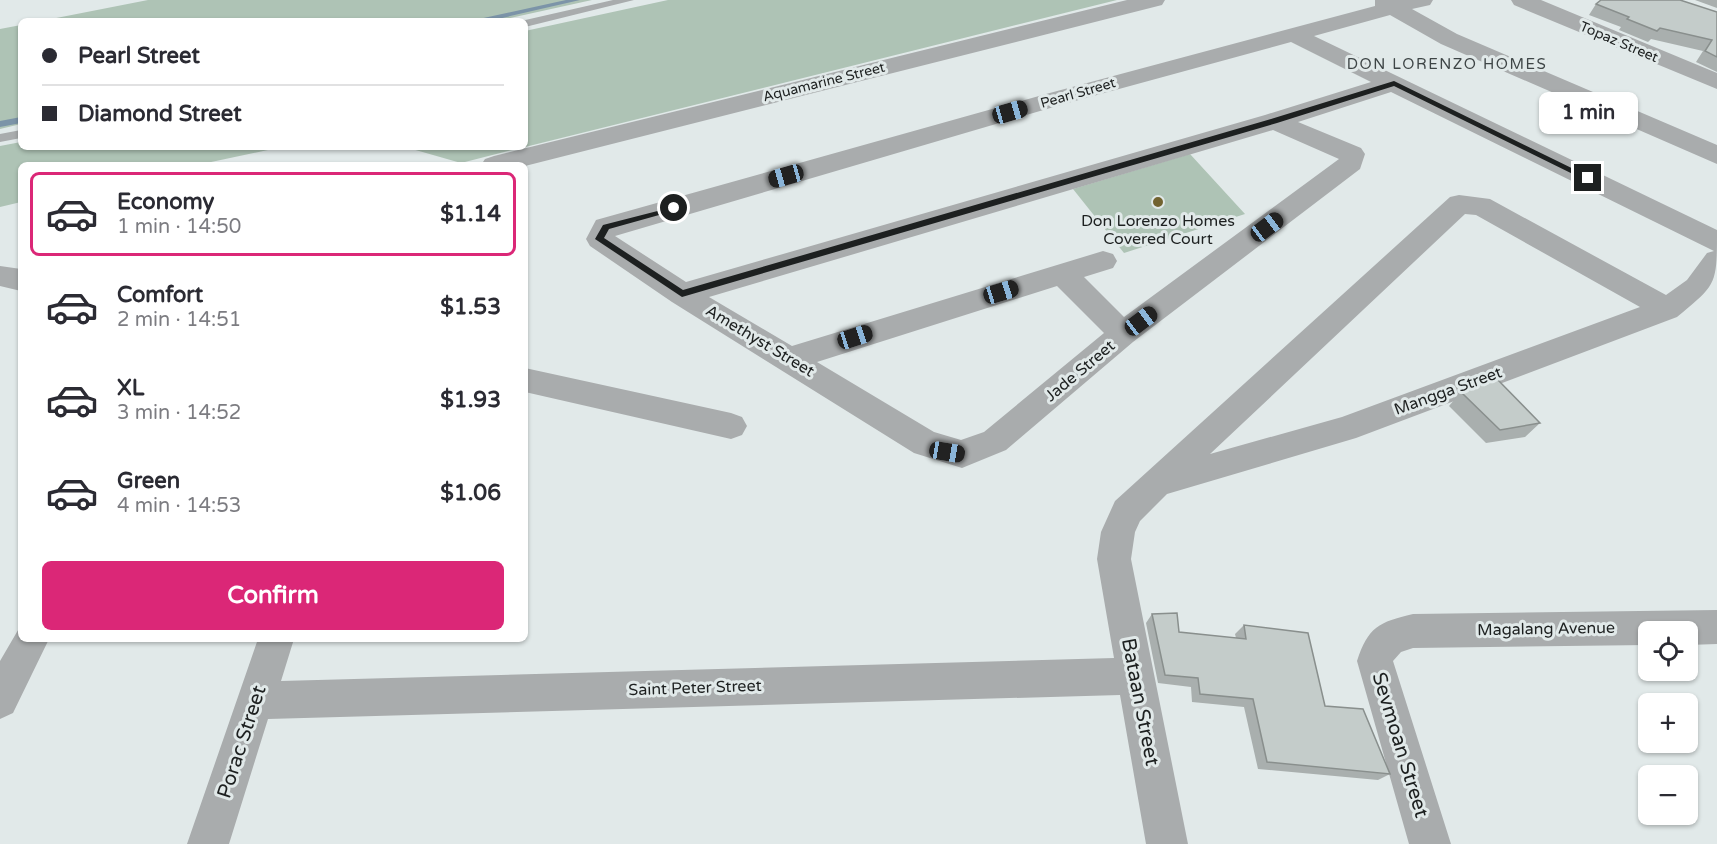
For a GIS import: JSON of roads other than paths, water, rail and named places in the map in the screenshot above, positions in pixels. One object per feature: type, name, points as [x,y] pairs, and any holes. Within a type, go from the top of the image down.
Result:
[{"type":"street","name":"Aquamarine Street","points":[[506,162],[1154,0]]},
{"type":"street","name":"Pearl Street","points":[[601,234],[606,227],[1292,34],[1386,4],[1422,0]]},
{"type":"street","name":"Topaz Street","points":[[1522,0],[1717,82]]},
{"type":"street","points":[[1386,4],[1449,39],[1717,155]]},
{"type":"street","points":[[1292,34],[1717,242]]},
{"type":"street","points":[[682,294],[1274,121],[1394,83]]},
{"type":"street","name":"Jade Street","points":[[925,443],[962,454],[995,441],[1123,334],[1352,163],[1352,154],[1347,151],[1274,121]]},
{"type":"street","name":"Bataan Street","points":[[1167,844],[1114,559],[1118,532],[1127,511],[1459,204],[1481,206],[1668,309]]},
{"type":"street","name":"Amethyst Street","points":[[601,234],[602,242],[682,294],[925,443]]},
{"type":"street","name":"Mangga Street","points":[[1158,483],[1345,429],[1668,309],[1697,288],[1717,260]]},
{"type":"street","points":[[789,359],[1103,261]]},
{"type":"street","points":[[1063,274],[1123,334]]},
{"type":"street","points":[[0,276],[18,279]]},
{"type":"street","points":[[528,381],[730,426]]},
{"type":"street","name":"Magalang Avenue","points":[[1379,646],[1390,637],[1413,631],[1717,627]]},
{"type":"street","points":[[1,695],[29,642]]},
{"type":"street","name":"Porac Street","points":[[208,844],[275,642]]},
{"type":"street","name":"Sevmoan Street","points":[[1379,646],[1375,661],[1379,680],[1430,844]]},
{"type":"street","name":"Saint Peter Street","points":[[256,701],[1135,676]]},
{"type":"lane","points":[[528,22],[628,0]]},
{"type":"lane","points":[[0,138],[18,135]]},
{"type":"waterway","points":[[493,18],[576,0]]},
{"type":"waterway","points":[[0,124],[18,121]]},
{"type":"place","name":"Don Lorenzo Homes Covered Court","points":[[1158,202]]},
{"type":"district","name":"DON LORENZO HOMES","points":[[1447,64]]}]
